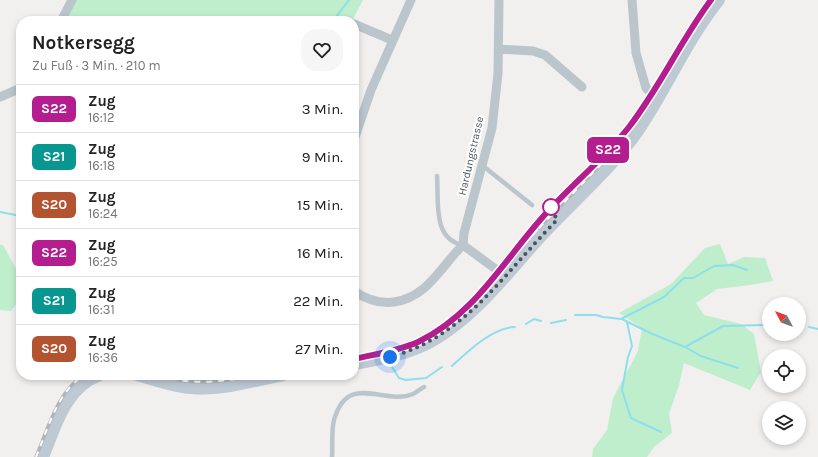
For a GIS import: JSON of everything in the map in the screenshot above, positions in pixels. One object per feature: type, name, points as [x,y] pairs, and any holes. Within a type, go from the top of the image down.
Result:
[{"type":"main road","points":[[359,363],[402,354],[435,340],[464,318],[505,276],[547,229],[613,162],[638,130],[701,26],[719,0]]},
{"type":"main road","points":[[43,457],[59,418],[71,396],[85,382],[89,380]]},
{"type":"main road","points":[[156,380],[178,386],[201,389],[258,380]]},
{"type":"street","points":[[64,16],[72,0]]},
{"type":"street","points":[[359,125],[371,90],[411,0]]},
{"type":"street","name":"Hardungstrasse","points":[[463,245],[464,233],[492,128],[499,48],[499,0]]},
{"type":"street","points":[[632,0],[636,53],[647,90],[657,99]]},
{"type":"street","points":[[359,26],[392,40]]},
{"type":"street","points":[[499,48],[545,55],[582,87]]},
{"type":"street","points":[[0,97],[16,90]]},
{"type":"street","points":[[359,294],[369,300],[386,303],[402,301],[419,293],[431,283],[463,245],[505,276]]},
{"type":"lane","points":[[483,166],[532,205]]},
{"type":"lane","points":[[437,176],[440,226],[444,233],[454,243],[463,245]]},
{"type":"lane","points":[[332,457],[334,419],[345,400],[353,393],[394,395],[413,394],[424,387]]},
{"type":"green space","points":[[75,0],[363,0],[355,16],[67,16]]},
{"type":"green space","points":[[720,244],[728,264],[744,257],[765,258],[773,281],[717,289],[696,303],[704,315],[741,324],[754,334],[761,372],[750,390],[684,363],[679,385],[669,414],[672,433],[654,447],[647,457],[592,457],[593,449],[607,430],[613,398],[638,351],[642,328],[619,313],[671,284],[705,248]]},
{"type":"green space","points":[[0,245],[3,245],[16,269],[16,304],[11,311],[0,310]]},
{"type":"waterway","points":[[337,16],[349,0]]},
{"type":"waterway","points":[[0,212],[16,215]]},
{"type":"waterway","points":[[575,315],[596,315],[621,319],[664,297],[684,278],[693,278],[714,266],[733,265],[747,270]]},
{"type":"waterway","points":[[526,324],[534,319],[541,321]]},
{"type":"waterway","points":[[622,319],[650,333],[685,347],[723,326],[762,325]]},
{"type":"waterway","points":[[551,323],[566,320]]},
{"type":"waterway","points":[[627,322],[632,346],[628,357],[622,390],[631,418],[661,432]]},
{"type":"waterway","points":[[452,366],[489,336],[498,331],[515,327]]},
{"type":"waterway","points":[[809,327],[818,329]]},
{"type":"waterway","points":[[685,347],[701,356],[738,368]]},
{"type":"waterway","points":[[392,367],[399,378],[406,380],[426,378],[442,367]]},
{"type":"railway","points":[[641,111],[711,0]]},
{"type":"railway","points":[[359,357],[370,356],[416,343],[437,332],[456,318],[473,302],[547,211],[609,147],[644,107]]},
{"type":"railway","points":[[539,228],[614,151]]},
{"type":"railway","points":[[36,457],[54,412],[67,391],[78,380]]},
{"type":"railway","points":[[180,380],[196,382],[232,380]]},
{"type":"train","name":"S22","points":[[359,358],[385,353],[428,337],[455,318],[467,307],[491,281],[540,219],[619,139],[652,95],[711,0]]},
{"type":"route","points":[[390,357],[426,345],[451,329],[469,314],[557,220],[551,207]]}]
